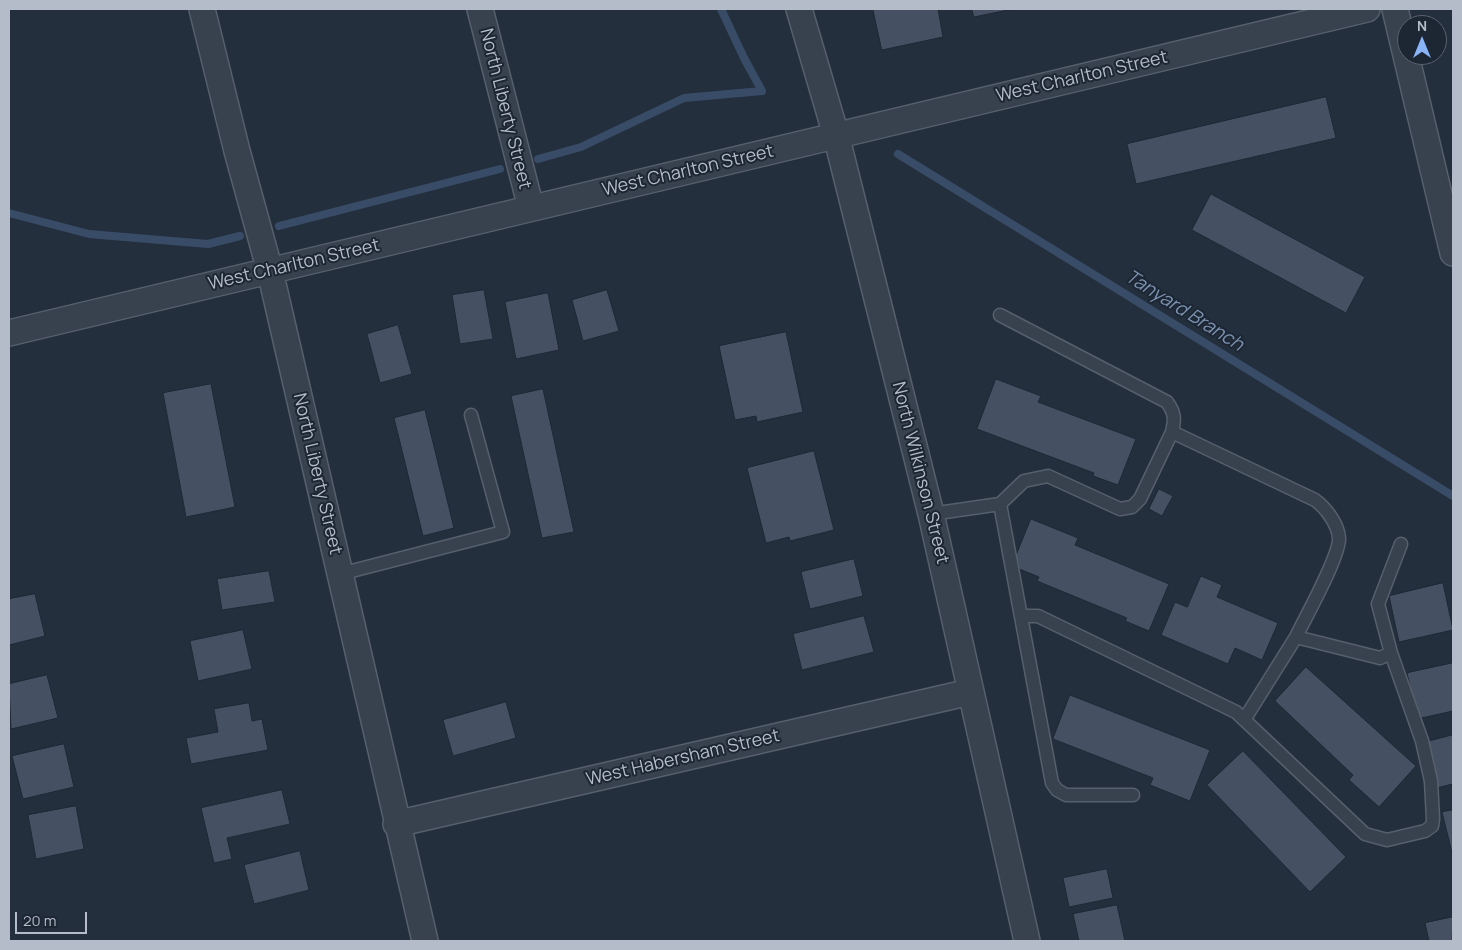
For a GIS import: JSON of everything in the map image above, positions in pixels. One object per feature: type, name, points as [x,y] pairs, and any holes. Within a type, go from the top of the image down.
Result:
[{"type":"street","name":"North Liberty Street","points":[[202,9],[236,151],[270,271],[396,824],[425,941]]},
{"type":"street","name":"North Liberty Street","points":[[480,9],[530,208]]},
{"type":"street","name":"North Wilkinson Street","points":[[799,9],[836,135],[931,514],[1027,941]]},
{"type":"street","name":"West Charlton Street","points":[[9,333],[1367,9]]},
{"type":"street","points":[[1395,9],[1453,253]]},
{"type":"street","name":"West Habersham Street","points":[[396,824],[970,692]]},
{"type":"lane","points":[[931,514],[1000,504],[1024,481],[1048,476],[1120,509],[1132,507],[1140,499],[1172,432],[1175,419],[1173,410],[1167,402],[1000,315]]},
{"type":"lane","points":[[340,574],[503,532],[471,415]]},
{"type":"lane","points":[[1172,432],[1315,500],[1324,506],[1337,529],[1338,548],[1296,637],[1244,720]]},
{"type":"lane","points":[[1000,504],[1052,783],[1057,790],[1066,795],[1132,795]]},
{"type":"lane","points":[[1021,616],[1038,616],[1236,712],[1365,834],[1386,840],[1425,831],[1432,826],[1433,819],[1431,781],[1422,741],[1391,653],[1378,604],[1401,544]]},
{"type":"lane","points":[[1296,637],[1380,658],[1391,653]]},
{"type":"building","points":[[873,9],[938,9],[943,37],[882,50]]},
{"type":"building","points":[[972,9],[1013,9],[974,17]]},
{"type":"building","points":[[1326,97],[1336,138],[1136,184],[1127,144]]},
{"type":"building","points":[[1211,194],[1365,277],[1346,313],[1192,230]]},
{"type":"building","points":[[484,290],[493,339],[460,344],[452,295]]},
{"type":"building","points":[[607,290],[619,331],[583,341],[572,300]]},
{"type":"building","points":[[548,293],[559,350],[516,359],[505,302]]},
{"type":"building","points":[[398,325],[412,374],[380,383],[367,334]]},
{"type":"building","points":[[786,332],[803,412],[757,422],[756,416],[735,420],[719,346]]},
{"type":"building","points":[[996,379],[1041,396],[1038,402],[1136,439],[1118,485],[1093,476],[1094,473],[977,429]]},
{"type":"building","points":[[211,384],[235,507],[186,517],[163,393]]},
{"type":"building","points":[[543,389],[574,532],[542,538],[511,396]]},
{"type":"building","points":[[425,410],[454,528],[423,536],[394,418]]},
{"type":"building","points":[[814,451],[834,530],[790,541],[789,537],[766,543],[747,468]]},
{"type":"building","points":[[1159,489],[1173,496],[1162,516],[1149,509]]},
{"type":"building","points":[[1031,519],[1078,538],[1075,545],[1169,584],[1149,631],[1125,621],[1127,618],[1037,581],[1039,577],[1012,566]]},
{"type":"building","points":[[854,559],[863,596],[810,609],[801,572]]},
{"type":"building","points":[[269,571],[275,602],[222,610],[217,579]]},
{"type":"building","points":[[1201,576],[1222,585],[1217,597],[1278,623],[1262,660],[1235,648],[1228,664],[1161,635],[1175,602],[1187,607]]},
{"type":"building","points":[[1443,583],[1453,630],[1399,642],[1389,596]]},
{"type":"building","points":[[35,594],[45,636],[9,645],[9,599]]},
{"type":"building","points":[[864,616],[874,652],[802,670],[793,634]]},
{"type":"building","points":[[243,630],[252,669],[198,681],[190,641]]},
{"type":"building","points":[[1453,663],[1453,711],[1417,719],[1407,673]]},
{"type":"building","points":[[1306,667],[1416,766],[1379,807],[1349,780],[1353,775],[1275,701]]},
{"type":"building","points":[[47,675],[58,718],[11,729],[9,684]]},
{"type":"building","points":[[1070,695],[1210,750],[1190,801],[1150,785],[1153,778],[1053,739]]},
{"type":"building","points":[[506,702],[516,738],[453,756],[443,720]]},
{"type":"building","points":[[249,703],[252,721],[262,719],[268,750],[191,764],[186,738],[218,732],[214,709]]},
{"type":"building","points":[[1453,735],[1453,784],[1436,788],[1426,742]]},
{"type":"building","points":[[64,744],[74,787],[23,799],[12,756]]},
{"type":"building","points":[[1243,751],[1346,857],[1310,892],[1207,785]]},
{"type":"building","points":[[282,790],[290,824],[227,838],[232,859],[214,863],[201,808]]},
{"type":"building","points":[[76,806],[84,849],[36,859],[28,815]]},
{"type":"building","points":[[1453,810],[1453,857],[1442,812]]},
{"type":"building","points":[[300,851],[309,890],[254,904],[244,865]]},
{"type":"building","points":[[1107,869],[1113,898],[1069,907],[1063,878]]},
{"type":"building","points":[[1117,905],[1125,941],[1079,941],[1073,914]]},
{"type":"building","points":[[1453,917],[1452,941],[1429,941],[1425,923]]},
{"type":"waterway","points":[[538,159],[581,147],[684,98],[762,91],[721,9]]},
{"type":"waterway","name":"Tanyard Branch","points":[[898,154],[1453,496]]},
{"type":"waterway","points":[[279,226],[500,169]]},
{"type":"waterway","points":[[9,213],[89,234],[208,244],[240,236]]}]
